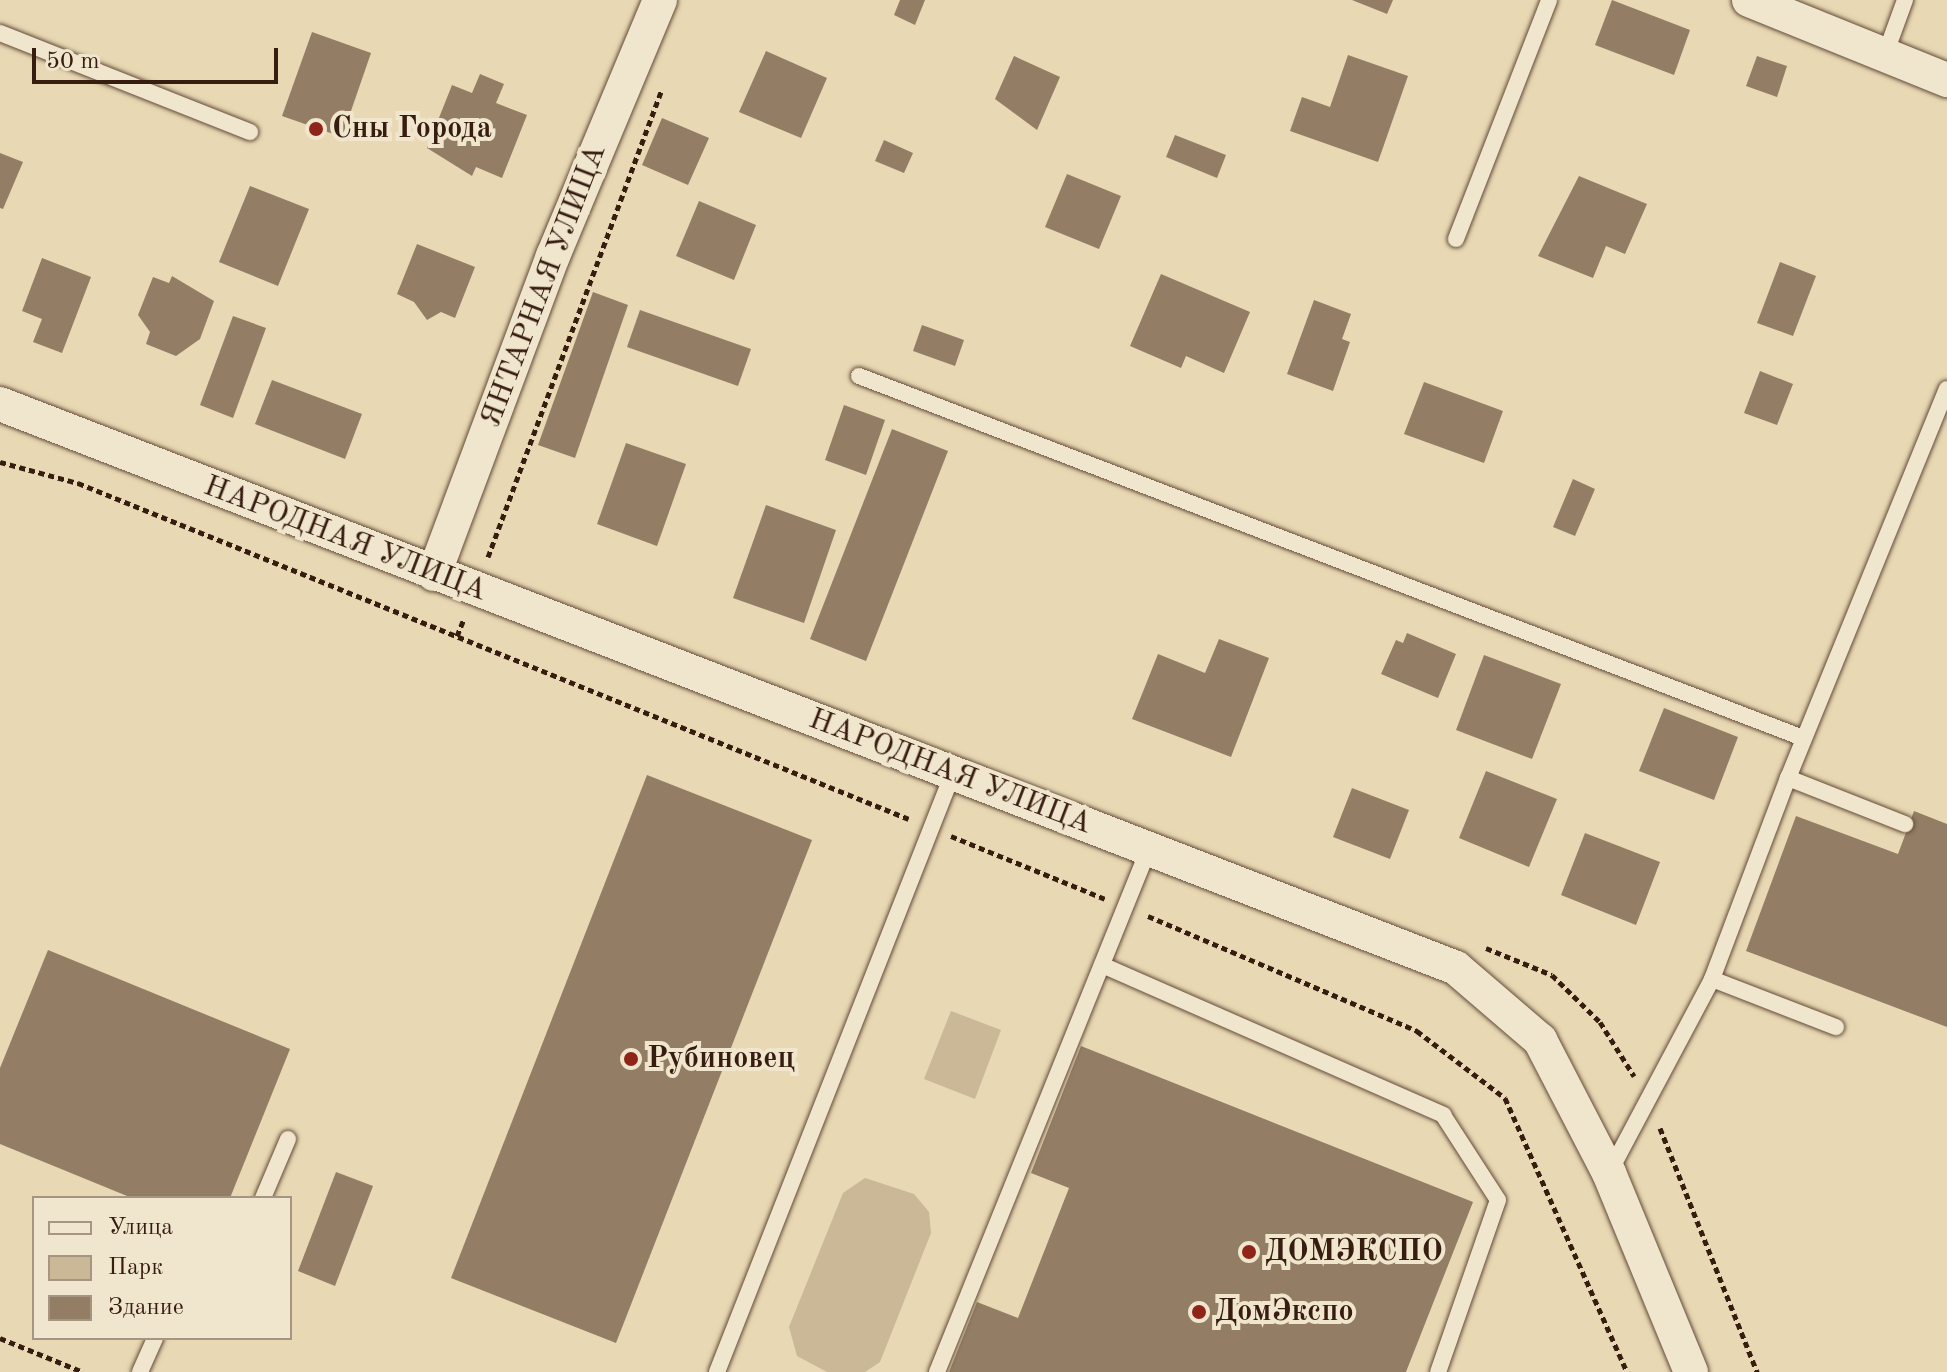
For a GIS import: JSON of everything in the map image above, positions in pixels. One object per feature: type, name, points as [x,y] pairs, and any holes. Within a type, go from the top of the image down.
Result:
[{"type":"street","name":"ЯНТАРНАЯ УЛИЦА","points":[[434,574],[553,256],[660,0]]},
{"type":"street","points":[[1749,0],[1947,80]]},
{"type":"street","name":"НАРОДНАЯ УЛИЦА","points":[[0,404],[1456,968],[1540,1040],[1609,1173],[1691,1372]]},
{"type":"lane","points":[[1456,239],[1549,0]]},
{"type":"lane","points":[[1885,55],[1905,0]]},
{"type":"lane","points":[[0,33],[250,132]]},
{"type":"lane","points":[[859,376],[1803,738]]},
{"type":"lane","points":[[1609,1173],[1712,979],[1803,738],[1947,389]]},
{"type":"lane","points":[[717,1372],[953,773]]},
{"type":"lane","points":[[1788,778],[1905,824]]},
{"type":"lane","points":[[937,1372],[1149,848]]},
{"type":"lane","points":[[1102,965],[1443,1115],[1498,1200],[1438,1372]]},
{"type":"lane","points":[[1712,979],[1836,1027]]},
{"type":"lane","points":[[264,1196],[288,1139]]},
{"type":"lane","points":[[140,1372],[154,1340]]},
{"type":"path","points":[[457,636],[664,85]]},
{"type":"path","points":[[0,462],[78,483],[1126,907],[1417,1031],[1505,1098],[1627,1372]]},
{"type":"path","points":[[0,1338],[83,1372]]},
{"type":"green space","points":[[951,1011],[1001,1030],[975,1099],[924,1079]]},
{"type":"green space","points":[[865,1178],[914,1194],[929,1212],[931,1233],[880,1362],[865,1372],[827,1372],[797,1356],[789,1327],[843,1193]]},
{"type":"building","points":[[900,0],[925,0],[915,25],[894,15]]},
{"type":"building","points":[[1352,0],[1393,0],[1387,14]]},
{"type":"building","points":[[1612,0],[1690,30],[1674,75],[1595,45]]},
{"type":"building","points":[[312,32],[371,53],[342,137],[282,116]]},
{"type":"building","points":[[766,51],[827,78],[801,138],[739,112]]},
{"type":"building","points":[[1348,55],[1408,76],[1378,162],[1290,131],[1302,97],[1330,107]]},
{"type":"building","points":[[1014,56],[1060,77],[1037,130],[995,99]]},
{"type":"building","points":[[1757,56],[1787,66],[1777,97],[1746,86]]},
{"type":"building","points":[[480,74],[504,84],[496,103],[527,115],[502,178],[476,167],[472,176],[427,148],[452,85],[472,93]]},
{"type":"building","points":[[662,118],[709,138],[688,185],[642,165]]},
{"type":"building","points":[[1175,135],[1226,155],[1217,178],[1166,157]]},
{"type":"building","points":[[884,140],[913,153],[904,173],[875,161]]},
{"type":"building","points":[[0,153],[23,162],[3,209],[0,208]]},
{"type":"building","points":[[1067,174],[1121,196],[1099,249],[1045,227]]},
{"type":"building","points":[[1579,176],[1647,204],[1625,254],[1606,246],[1593,278],[1538,256]]},
{"type":"building","points":[[250,186],[309,209],[278,286],[219,262]]},
{"type":"building","points":[[699,201],[756,225],[734,280],[676,256]]},
{"type":"building","points":[[417,244],[475,267],[455,318],[441,312],[427,320],[414,302],[397,294]]},
{"type":"building","points":[[42,258],[91,277],[62,353],[33,342],[42,319],[22,311]]},
{"type":"building","points":[[1780,262],[1816,276],[1793,336],[1757,323]]},
{"type":"building","points":[[1161,274],[1250,312],[1224,373],[1186,356],[1181,368],[1130,346]]},
{"type":"building","points":[[172,276],[214,301],[200,339],[176,356],[146,344],[150,332],[138,315],[153,277],[169,283]]},
{"type":"building","points":[[593,292],[628,305],[575,458],[538,445]]},
{"type":"building","points":[[1314,300],[1351,314],[1342,339],[1350,342],[1333,391],[1287,374]]},
{"type":"building","points":[[640,310],[751,349],[738,386],[627,347]]},
{"type":"building","points":[[233,316],[266,328],[233,418],[200,405]]},
{"type":"building","points":[[922,325],[964,340],[955,366],[913,351]]},
{"type":"building","points":[[1760,371],[1793,384],[1777,425],[1744,413]]},
{"type":"building","points":[[272,380],[362,414],[345,459],[255,424]]},
{"type":"building","points":[[1424,382],[1503,411],[1484,463],[1404,434]]},
{"type":"building","points":[[844,405],[885,420],[866,475],[825,460]]},
{"type":"building","points":[[892,429],[948,451],[866,661],[810,639]]},
{"type":"building","points":[[626,443],[686,464],[657,546],[597,524]]},
{"type":"building","points":[[1573,479],[1595,489],[1575,536],[1553,527]]},
{"type":"building","points":[[766,505],[836,530],[804,623],[733,598]]},
{"type":"building","points":[[1407,633],[1456,654],[1438,698],[1381,674],[1396,640],[1403,643]]},
{"type":"building","points":[[1219,639],[1269,658],[1231,757],[1132,719],[1158,654],[1205,673]]},
{"type":"building","points":[[1484,655],[1561,684],[1532,759],[1456,730]]},
{"type":"building","points":[[1664,708],[1738,737],[1714,800],[1639,771]]},
{"type":"building","points":[[1486,771],[1557,799],[1529,867],[1459,838]]},
{"type":"building","name":"Рубиновец","points":[[647,775],[812,840],[616,1343],[451,1278]]},
{"type":"building","points":[[1352,788],[1409,810],[1390,859],[1333,837]]},
{"type":"building","points":[[1914,811],[1947,824],[1947,1027],[1746,951],[1796,816],[1898,854]]},
{"type":"building","points":[[1585,833],[1660,862],[1636,925],[1561,895]]},
{"type":"building","points":[[48,950],[290,1049],[231,1196],[127,1196],[0,1144],[0,1068]]},
{"type":"building","name":"ДОМЭКСПО","points":[[1081,1046],[1473,1202],[1406,1372],[949,1372],[977,1302],[1018,1318],[1069,1188],[1031,1173]]},
{"type":"building","points":[[336,1172],[373,1186],[335,1286],[298,1271]]},
{"type":"place","name":"Сны Города","points":[[316,129]]},
{"type":"place","name":"Рубиновец","points":[[631,1059]]},
{"type":"place","name":"ДОМЭКСПО","points":[[1249,1252]]},
{"type":"place","name":"ДомЭкспо","points":[[1199,1312]]}]
